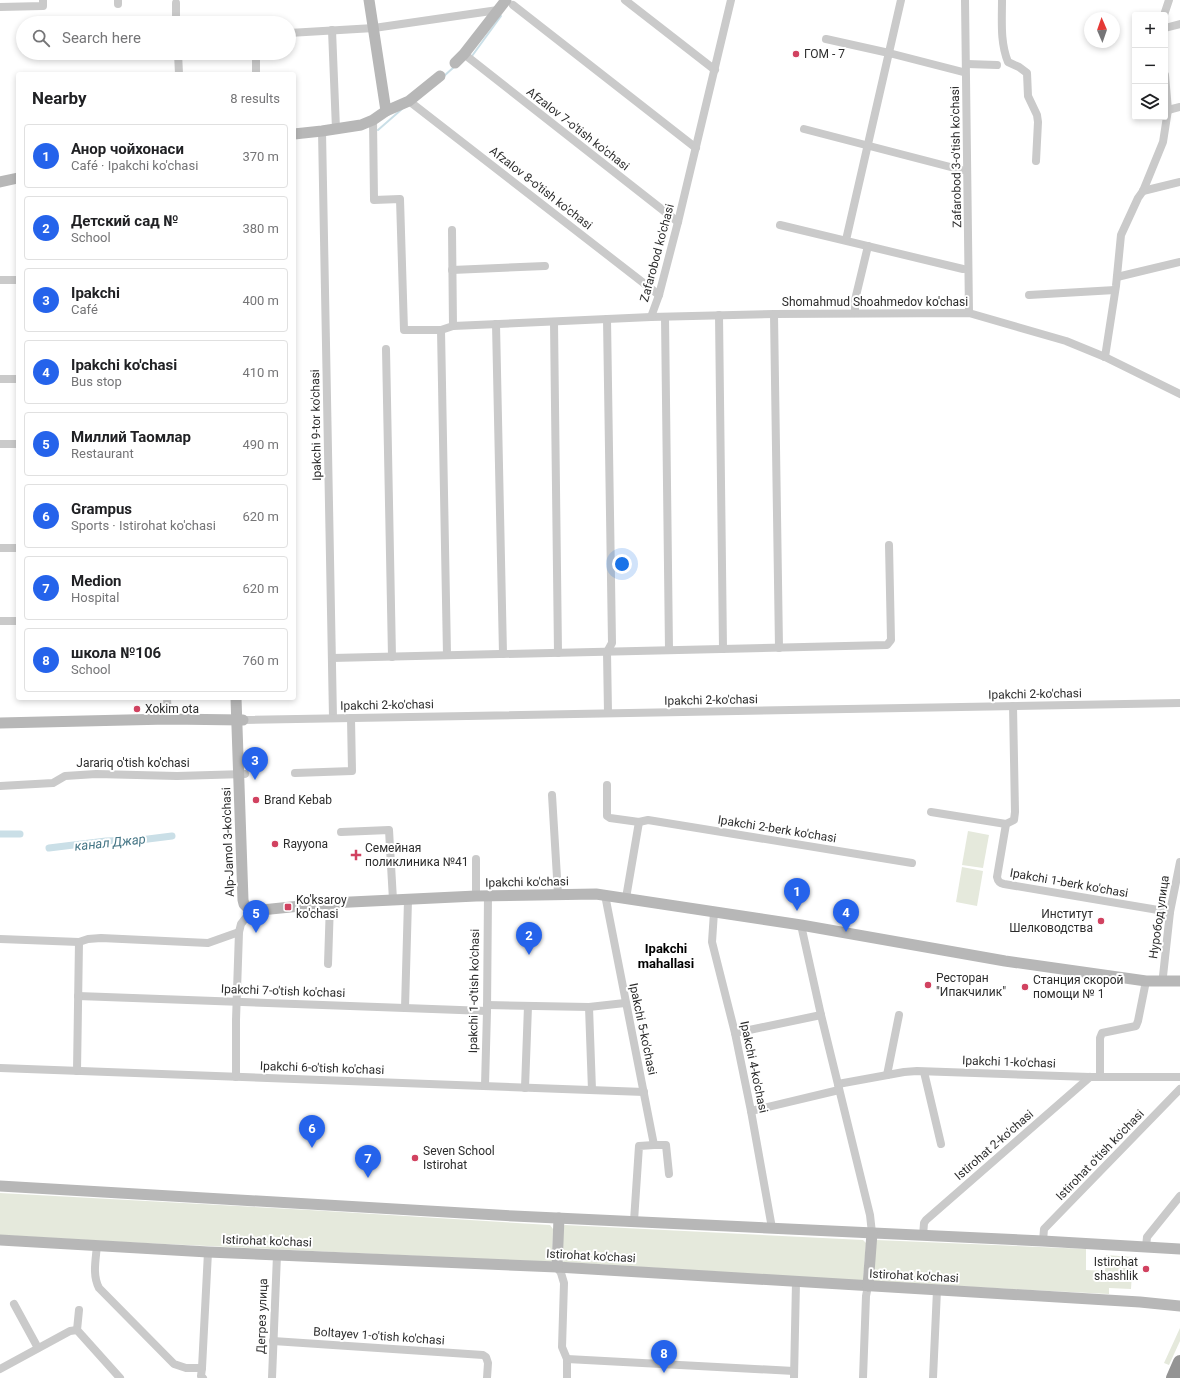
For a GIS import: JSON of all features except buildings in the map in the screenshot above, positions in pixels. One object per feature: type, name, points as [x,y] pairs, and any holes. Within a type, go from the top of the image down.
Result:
[{"type":"highway","points":[[1172,1378],[1180,1362]]},
{"type":"main road","points":[[369,0],[386,111]]},
{"type":"main road","points":[[455,63],[464,54],[498,10],[509,2]]},
{"type":"main road","points":[[296,134],[361,125],[373,120],[386,111],[409,101],[440,76]]},
{"type":"main road","points":[[0,182],[16,178]]},
{"type":"main road","points":[[0,188],[16,185]]},
{"type":"main road","points":[[236,700],[240,720]]},
{"type":"main road","points":[[240,720],[242,700]]},
{"type":"main road","points":[[0,723],[168,719],[240,720]]},
{"type":"main road","name":"Alp-Jamol 3-ko'chasi","points":[[240,720],[241,774],[248,901],[251,911]]},
{"type":"main road","name":"Ipakchi ko'chasi","points":[[251,911],[330,903],[488,895],[596,894],[801,925],[981,957],[1146,981],[1180,981]]},
{"type":"main road","points":[[0,1186],[559,1218],[1180,1249]]},
{"type":"main road","points":[[557,1267],[559,1218]]},
{"type":"main road","points":[[868,1286],[872,1233]]},
{"type":"main road","name":"Istirohat ko'chasi","points":[[0,1240],[208,1252],[557,1267],[1140,1302],[1180,1306]]},
{"type":"street","points":[[0,7],[43,6],[43,0]]},
{"type":"street","points":[[626,0],[715,70]]},
{"type":"street","name":"Zafarobod ko'chasi","points":[[373,120],[374,200],[400,199],[404,330],[441,330],[453,326],[651,317],[659,295],[678,222],[731,0]]},
{"type":"street","points":[[846,240],[901,0]]},
{"type":"street","name":"Zafarobod 3-o'tish ko'chasi","points":[[965,0],[969,314]]},
{"type":"street","points":[[1002,0],[1002,32],[1004,52],[1008,62],[1027,72],[1028,98],[1037,115],[1036,161]]},
{"type":"street","points":[[1165,12],[1169,0]]},
{"type":"street","points":[[509,2],[696,148]]},
{"type":"street","points":[[176,3],[176,16]]},
{"type":"street","points":[[296,32],[374,28],[498,10]]},
{"type":"street","points":[[1168,27],[1180,24]]},
{"type":"street","points":[[332,30],[336,129]]},
{"type":"street","points":[[826,39],[963,72]]},
{"type":"street","name":"Afzalov 7-o'tish ko'chasi","points":[[464,54],[678,222]]},
{"type":"street","points":[[178,60],[179,72]]},
{"type":"street","points":[[256,60],[256,72]]},
{"type":"street","points":[[967,64],[997,65]]},
{"type":"street","name":"Afzalov 8-o'tish ko'chasi","points":[[409,101],[659,295]]},
{"type":"street","points":[[1168,110],[1180,107]]},
{"type":"street","points":[[1105,357],[1117,277],[1121,235],[1138,198],[1143,191],[1163,142],[1166,120]]},
{"type":"street","points":[[804,129],[962,170]]},
{"type":"street","name":"Ipakchi 9-tor ko'chasi","points":[[322,131],[333,718]]},
{"type":"street","points":[[1143,191],[1180,182]]},
{"type":"street","points":[[780,225],[963,269]]},
{"type":"street","points":[[452,230],[453,326]]},
{"type":"street","points":[[855,314],[855,300],[868,246]]},
{"type":"street","points":[[1117,277],[1180,262]]},
{"type":"street","points":[[452,270],[545,266]]},
{"type":"street","points":[[0,280],[16,280]]},
{"type":"street","points":[[1029,295],[1115,290]]},
{"type":"street","points":[[774,314],[779,648]]},
{"type":"street","name":"Shomahmud Shoahmedov ko'chasi","points":[[651,317],[774,314],[969,314],[1066,341],[1105,357],[1180,393]]},
{"type":"street","points":[[719,316],[723,649]]},
{"type":"street","points":[[665,317],[669,650]]},
{"type":"street","points":[[608,319],[612,643],[607,652],[608,713]]},
{"type":"street","points":[[554,322],[558,653]]},
{"type":"street","points":[[496,324],[503,654]]},
{"type":"street","points":[[441,330],[447,655]]},
{"type":"street","points":[[386,349],[392,657]]},
{"type":"street","points":[[0,379],[16,379]]},
{"type":"street","points":[[0,444],[16,444]]},
{"type":"street","points":[[332,658],[884,646],[890,643],[889,545]]},
{"type":"street","points":[[0,548],[16,548]]},
{"type":"street","points":[[0,621],[16,621]]},
{"type":"street","points":[[167,700],[168,719]]},
{"type":"street","name":"Ipakchi 2-ko'chasi","points":[[240,720],[1180,703]]},
{"type":"street","name":"Ipakchi 1-berk ko'chasi","points":[[1012,706],[1015,812],[1014,820],[1006,824],[997,877],[1000,883],[1170,912]]},
{"type":"street","points":[[295,773],[352,771],[351,718]]},
{"type":"street","name":"Jarariq o'tish ko'chasi","points":[[0,786],[53,783],[65,776],[96,774],[177,776],[241,774]]},
{"type":"street","name":"Ipakchi 2-berk ko'chasi","points":[[607,785],[607,816],[610,818],[639,822],[648,820],[912,863]]},
{"type":"street","points":[[552,796],[558,894]]},
{"type":"street","points":[[931,812],[1006,824]]},
{"type":"street","points":[[626,898],[639,822]]},
{"type":"street","points":[[341,832],[389,830],[393,900]]},
{"type":"street","points":[[476,859],[476,896]]},
{"type":"street","name":"Нуробод улица","points":[[1163,976],[1170,912],[1180,862]]},
{"type":"street","name":"Ipakchi 1-o'tish ko'chasi","points":[[485,1086],[488,895]]},
{"type":"street","name":"Ipakchi 5-ko'chasi","points":[[605,895],[654,1145]]},
{"type":"street","points":[[405,1008],[408,900]]},
{"type":"street","points":[[328,964],[330,903]]},
{"type":"street","points":[[236,1077],[239,932],[241,924],[251,911]]},
{"type":"street","name":"Ipakchi 4-ko'chasi","points":[[714,912],[712,942],[735,1033],[772,1228]]},
{"type":"street","points":[[801,925],[821,1015],[870,1214],[872,1233]]},
{"type":"street","points":[[0,939],[79,942],[88,939],[101,938],[208,943],[239,932]]},
{"type":"street","points":[[77,1071],[79,942]]},
{"type":"street","points":[[1100,1077],[1100,1038],[1102,1033],[1136,1026],[1146,981]]},
{"type":"street","name":"Ipakchi 7-o'tish ko'chasi","points":[[78,996],[405,1008],[487,1008],[528,1006],[589,1007],[625,1003]]},
{"type":"street","points":[[525,1088],[528,1006]]},
{"type":"street","points":[[589,1007],[592,1090]]},
{"type":"street","points":[[735,1033],[821,1015]]},
{"type":"street","points":[[887,1075],[899,1015]]},
{"type":"street","name":"Ipakchi 6-o'tish ko'chasi","points":[[0,1068],[644,1092]]},
{"type":"street","name":"Ipakchi 1-ko'chasi","points":[[751,1111],[839,1087],[904,1072],[1090,1077],[1180,1077]]},
{"type":"street","points":[[924,1072],[941,1144]]},
{"type":"street","name":"Istirohat 2-ko'chasi","points":[[924,1236],[924,1223],[926,1220],[1090,1077]]},
{"type":"street","name":"Istirohat o'tish ko'chasi","points":[[1043,1241],[1044,1229],[1180,1089]]},
{"type":"street","points":[[634,1222],[639,1146],[666,1145],[669,1174]]},
{"type":"street","points":[[1146,1247],[1147,1237],[1180,1196]]},
{"type":"street","points":[[97,1246],[95,1272],[96,1282],[99,1288],[174,1364],[186,1368],[202,1368]]},
{"type":"street","points":[[203,1378],[201,1376],[208,1252]]},
{"type":"street","name":"Дегрез улица","points":[[272,1378],[276,1254]]},
{"type":"street","points":[[557,1267],[561,1273],[564,1283],[562,1347],[567,1359],[567,1378]]},
{"type":"street","points":[[567,1359],[794,1375],[796,1282]]},
{"type":"street","points":[[863,1378],[866,1296],[868,1286]]},
{"type":"street","points":[[933,1378],[937,1290]]},
{"type":"street","points":[[14,1304],[38,1348]]},
{"type":"street","points":[[79,1310],[77,1330],[120,1378]]},
{"type":"street","points":[[0,1369],[70,1331],[77,1330]]},
{"type":"street","name":"Boltayev 1-o'tish ko'chasi","points":[[273,1341],[483,1355],[486,1357],[488,1363],[487,1378]]},
{"type":"shaded area","points":[[968,831],[989,835],[983,868],[962,865]]},
{"type":"shaded area","points":[[962,867],[983,871],[977,906],[956,902]]},
{"type":"shaded area","points":[[0,1193],[550,1225],[553,1229],[552,1261],[122,1242],[0,1235]]},
{"type":"shaded area","points":[[563,1226],[863,1240],[866,1243],[863,1281],[564,1262],[562,1261]]},
{"type":"shaded area","points":[[876,1240],[1086,1249],[1086,1270],[1105,1271],[1106,1255],[1133,1257],[1131,1289],[1109,1288],[1109,1294],[874,1282],[871,1277]]},
{"type":"shaded area","points":[[1180,1328],[1180,1341],[1169,1365],[1164,1363]]},
{"type":"waterway","points":[[472,56],[501,16]]},
{"type":"waterway","points":[[444,76],[454,67]]},
{"type":"waterway","points":[[378,130],[402,109]]},
{"type":"waterway","name":"канал Джар","points":[[0,834],[20,834]]},
{"type":"waterway","name":"канал Джар","points":[[49,848],[106,841],[140,840],[172,836]]},
{"type":"place","name":"ГОМ - 7","points":[[796,54]]},
{"type":"place","name":"Xokim ota","points":[[137,709]]},
{"type":"place","name":"Ipakchi","points":[[255,780]]},
{"type":"place","name":"Brand Kebab","points":[[256,800]]},
{"type":"place","name":"Rayyona","points":[[275,844]]},
{"type":"place","name":"Семейная поликлиника №41","points":[[356,855]]},
{"type":"place","name":"Ko'ksaroy ko'chasi","points":[[288,907]]},
{"type":"place","name":"Анор чойхонаси","points":[[797,911]]},
{"type":"place","name":"Институт Шелководства","points":[[1101,921]]},
{"type":"place","name":"Ipakchi ko'chasi","points":[[846,932]]},
{"type":"place","name":"Миллий Таомлар","points":[[256,933]]},
{"type":"place","name":"Детский сад №","points":[[529,955]]},
{"type":"place","name":"Ресторан \"Ипакчилик\"","points":[[928,985]]},
{"type":"place","name":"Станция скорой помощи № 1","points":[[1025,987]]},
{"type":"place","name":"Grampus","points":[[312,1148]]},
{"type":"place","name":"Seven School Istirohat","points":[[415,1158]]},
{"type":"place","name":"Medion","points":[[368,1178]]},
{"type":"place","name":"Istirohat shashlik","points":[[1146,1269]]},
{"type":"place","name":"школа №106","points":[[664,1373]]},
{"type":"district","name":"Ipakchi mahallasi","points":[[666,956]]}]
